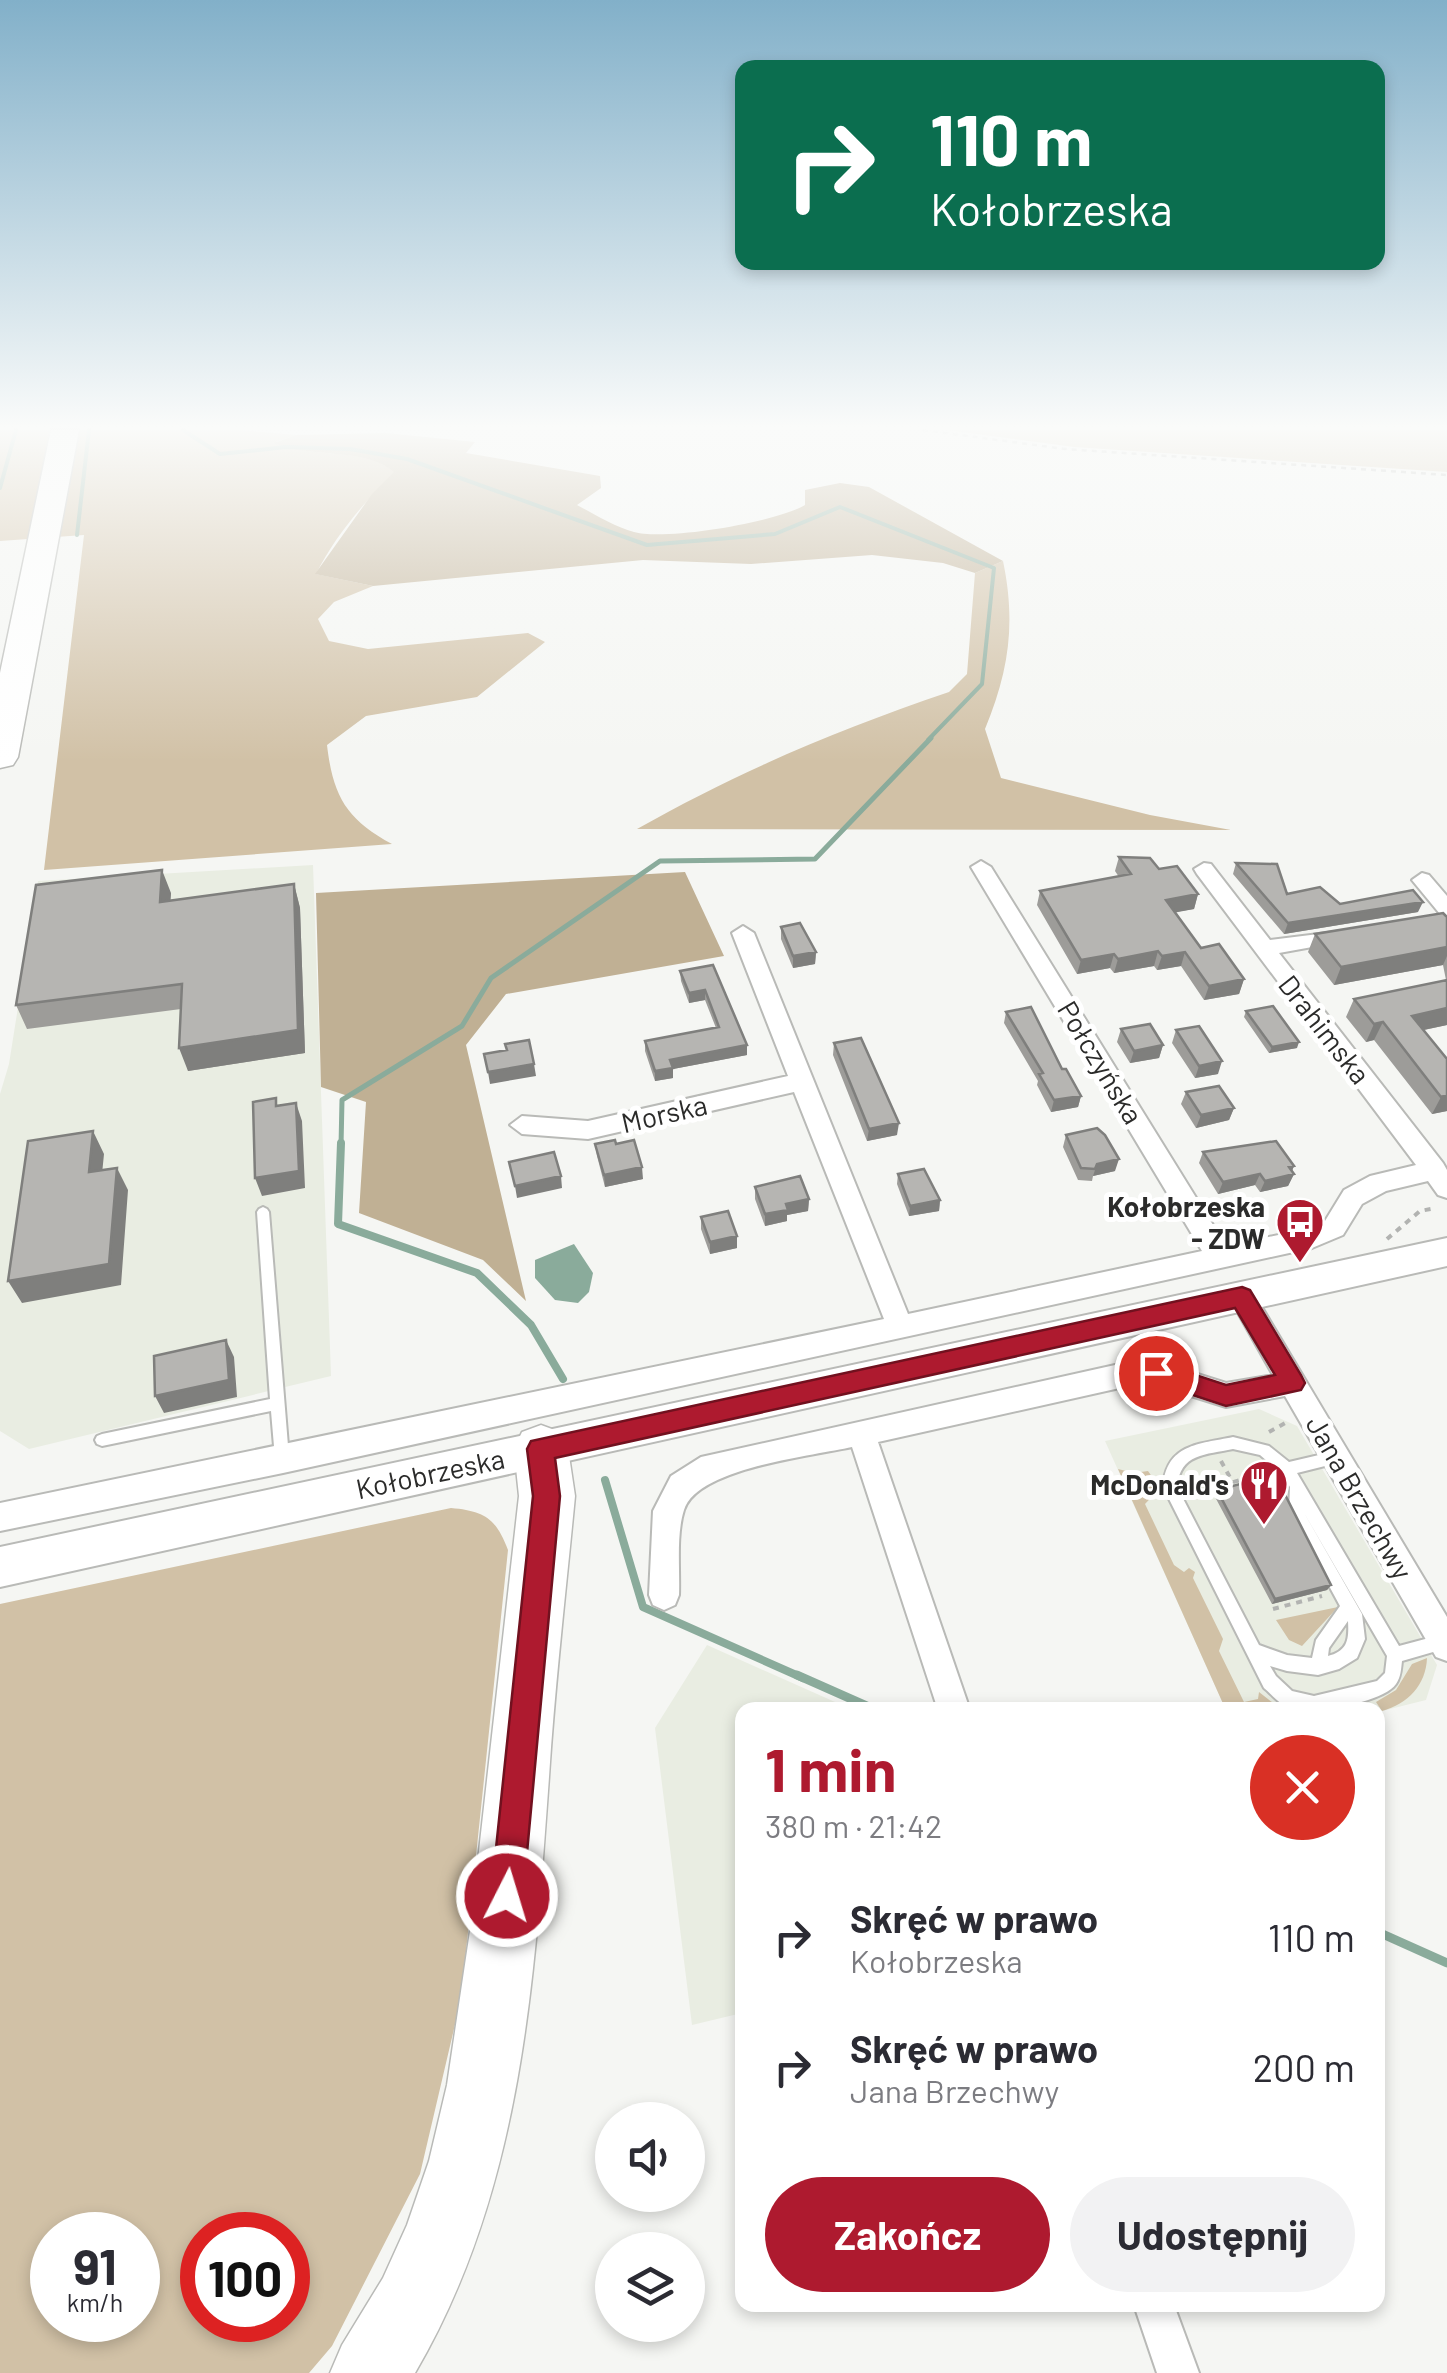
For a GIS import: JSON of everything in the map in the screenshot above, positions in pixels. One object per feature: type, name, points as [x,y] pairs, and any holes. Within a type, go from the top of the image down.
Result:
[{"type":"highway","points":[[0,618],[17,541]]},
{"type":"highway","points":[[0,757],[43,541]]},
{"type":"highway","points":[[370,2373],[435,2254],[469,2154],[492,2038],[547,1496],[540,1449]]},
{"type":"main road","name":"Kołobrzeska","points":[[0,1566],[1447,1252]]},
{"type":"street","name":"Połczyńska","points":[[981,866],[1220,1259]]},
{"type":"street","name":"Drahimska","points":[[1204,869],[1440,1179]]},
{"type":"street","points":[[1422,880],[1441,916]]},
{"type":"street","points":[[1264,948],[1374,930]]},
{"type":"street","points":[[743,933],[899,1324]]},
{"type":"street","name":"Morska","points":[[522,1125],[588,1130],[804,1082]]},
{"type":"street","points":[[0,1517],[283,1460],[899,1324],[1312,1238],[1334,1228],[1353,1196],[1379,1183],[1440,1179]]},
{"type":"street","name":"Jana Brzechwy","points":[[1242,1297],[1446,1644]]},
{"type":"street","points":[[664,1595],[668,1512],[681,1485],[712,1466],[1132,1372],[1156,1373],[1226,1396],[1292,1383]]},
{"type":"street","points":[[861,1432],[951,1702]]},
{"type":"street","points":[[1156,2312],[1178,2373]]},
{"type":"lane","points":[[264,1212],[283,1460]]},
{"type":"lane","points":[[102,1440],[277,1404]]},
{"type":"lane","points":[[1303,1702],[1278,1690],[1172,1496],[1169,1478],[1182,1455],[1233,1443],[1248,1444],[1282,1464],[1395,1655],[1392,1677],[1381,1688],[1322,1702]]},
{"type":"lane","points":[[1282,1464],[1336,1458]]},
{"type":"lane","points":[[1254,1650],[1280,1664],[1318,1668],[1342,1661],[1358,1639],[1356,1619],[1296,1512],[1297,1487]]},
{"type":"lane","points":[[1318,1668],[1322,1645],[1344,1599]]},
{"type":"lane","points":[[1395,1655],[1446,1644]]},
{"type":"path","points":[[1375,1249],[1420,1211],[1447,1206]]},
{"type":"path","points":[[1248,1444],[1296,1417],[1311,1414]]},
{"type":"path","points":[[1221,1461],[1233,1483]]},
{"type":"path","points":[[1210,1489],[1253,1481],[1264,1474],[1261,1468],[1282,1464]]},
{"type":"path","points":[[1273,1609],[1289,1602],[1344,1599]]},
{"type":"shaded area","points":[[83,541],[336,541],[316,574],[373,586],[334,602],[318,619],[329,641],[368,649],[528,633],[545,642],[477,697],[366,716],[327,745],[333,778],[344,804],[363,825],[392,844],[44,870]]},
{"type":"shaded area","points":[[339,541],[966,541],[1003,561],[975,573],[943,563],[872,555],[751,564],[643,560],[373,586],[315,574]]},
{"type":"shaded area","points":[[1003,561],[1009,605],[1008,646],[1000,687],[985,729],[1001,778],[1150,815],[1231,830],[637,829],[790,753],[949,692],[967,674],[975,573]]},
{"type":"shaded area","points":[[313,865],[331,1376],[29,1449],[0,1431],[0,1094],[9,1064],[38,881]]},
{"type":"shaded area","points":[[685,872],[724,956],[506,994],[466,1045],[526,1301],[483,1260],[359,1213],[366,1102],[321,1087],[316,893]]},
{"type":"shaded area","points":[[574,1244],[593,1273],[589,1292],[578,1303],[555,1300],[535,1278],[535,1260]]},
{"type":"shaded area","points":[[1259,1409],[1297,1426],[1437,1665],[1426,1700],[1385,1710],[1385,1702],[1222,1702],[1105,1441]]},
{"type":"shaded area","points":[[1118,1469],[1148,1471],[1160,1488],[1145,1504],[1174,1565],[1184,1572],[1189,1568],[1195,1572],[1193,1578],[1223,1639],[1219,1651],[1244,1702],[1222,1702]]},
{"type":"shaded area","points":[[451,1508],[480,1514],[499,1530],[508,1550],[461,1999],[420,2174],[332,2346],[309,2373],[0,2373],[0,1604]]},
{"type":"shaded area","points":[[1338,1607],[1302,1646],[1289,1640],[1276,1620]]},
{"type":"shaded area","points":[[707,1645],[835,1702],[735,1702],[735,2015],[692,2025],[655,1728]]},
{"type":"shaded area","points":[[1427,1658],[1419,1685],[1400,1704],[1385,1710],[1385,1702],[1376,1702],[1396,1690],[1412,1664]]},
{"type":"shaded area","points":[[1259,1692],[1272,1702],[1244,1702],[1258,1699]]},
{"type":"building","points":[[1119,857],[1150,858],[1159,869],[1177,866],[1198,894],[1166,900],[1201,948],[1219,944],[1244,979],[1209,986],[1185,952],[1162,956],[1158,951],[1118,959],[1114,954],[1081,960],[1040,891],[1131,874]]},
{"type":"building","points":[[1236,863],[1277,864],[1287,894],[1320,887],[1340,904],[1413,890],[1423,902],[1288,923]]},
{"type":"building","points":[[162,870],[160,902],[294,884],[298,1030],[179,1048],[182,984],[16,1005],[36,885]]},
{"type":"building","points":[[1443,913],[1447,917],[1447,947],[1341,967],[1315,934]]},
{"type":"building","points":[[800,923],[816,952],[793,956],[781,927]]},
{"type":"building","points":[[713,965],[747,1045],[670,1060],[673,1068],[655,1071],[645,1041],[719,1027],[705,990],[689,993],[680,971]]},
{"type":"building","points":[[1447,980],[1447,1008],[1412,1016],[1447,1059],[1447,1095],[1441,1097],[1383,1022],[1374,1024],[1354,999]]},
{"type":"building","points":[[1273,1006],[1299,1042],[1272,1047],[1246,1011]]},
{"type":"building","points":[[1031,1007],[1062,1069],[1066,1069],[1081,1096],[1054,1100],[1039,1074],[1043,1073],[1006,1012]]},
{"type":"building","points":[[1150,1024],[1163,1045],[1134,1051],[1121,1029]]},
{"type":"building","points":[[1199,1026],[1222,1061],[1199,1066],[1176,1030]]},
{"type":"building","points":[[861,1038],[899,1123],[869,1129],[834,1043]]},
{"type":"building","points":[[529,1040],[534,1064],[488,1072],[484,1054],[507,1050],[505,1044]]},
{"type":"building","points":[[1219,1086],[1234,1108],[1201,1115],[1186,1092]]},
{"type":"building","points":[[276,1098],[276,1106],[296,1103],[299,1171],[255,1178],[253,1102]]},
{"type":"building","points":[[1097,1128],[1119,1159],[1097,1164],[1095,1169],[1081,1168],[1066,1135]]},
{"type":"building","points":[[93,1131],[89,1172],[117,1168],[109,1264],[8,1281],[28,1141]]},
{"type":"building","points":[[615,1140],[616,1144],[634,1140],[642,1167],[604,1175],[595,1144]]},
{"type":"building","points":[[1276,1141],[1294,1166],[1289,1167],[1294,1174],[1265,1181],[1260,1174],[1223,1182],[1203,1152]]},
{"type":"building","points":[[554,1152],[561,1176],[515,1186],[509,1162]]},
{"type":"building","points":[[924,1169],[940,1200],[910,1206],[898,1174]]},
{"type":"building","points":[[800,1176],[809,1199],[786,1204],[788,1210],[765,1214],[755,1187]]},
{"type":"building","points":[[728,1211],[737,1236],[710,1242],[701,1217]]},
{"type":"building","points":[[226,1340],[229,1380],[155,1396],[154,1356]]},
{"type":"building","name":"McDonald's","points":[[1275,1475],[1331,1585],[1275,1599],[1217,1490]]},
{"type":"waterway","points":[[635,541],[647,545],[697,541]]},
{"type":"waterway","points":[[925,541],[994,568],[982,684],[928,740]]},
{"type":"waterway","points":[[341,1146],[342,1100],[462,1026],[491,978],[660,861],[815,859],[931,738]]},
{"type":"waterway","points":[[341,1143],[338,1224],[477,1273],[531,1325],[563,1379]]},
{"type":"waterway","points":[[605,1480],[643,1607],[803,1678]]},
{"type":"waterway","points":[[797,1675],[858,1702]]},
{"type":"waterway","points":[[1385,1935],[1447,1963]]},
{"type":"place","name":"Kołobrzeska - ZDW","points":[[1300,1264]]},
{"type":"place","name":"McDonald's","points":[[1264,1526]]},
{"type":"route","points":[[507,1896],[547,1496],[540,1449],[1242,1297],[1292,1383],[1226,1396],[1156,1373]]}]
